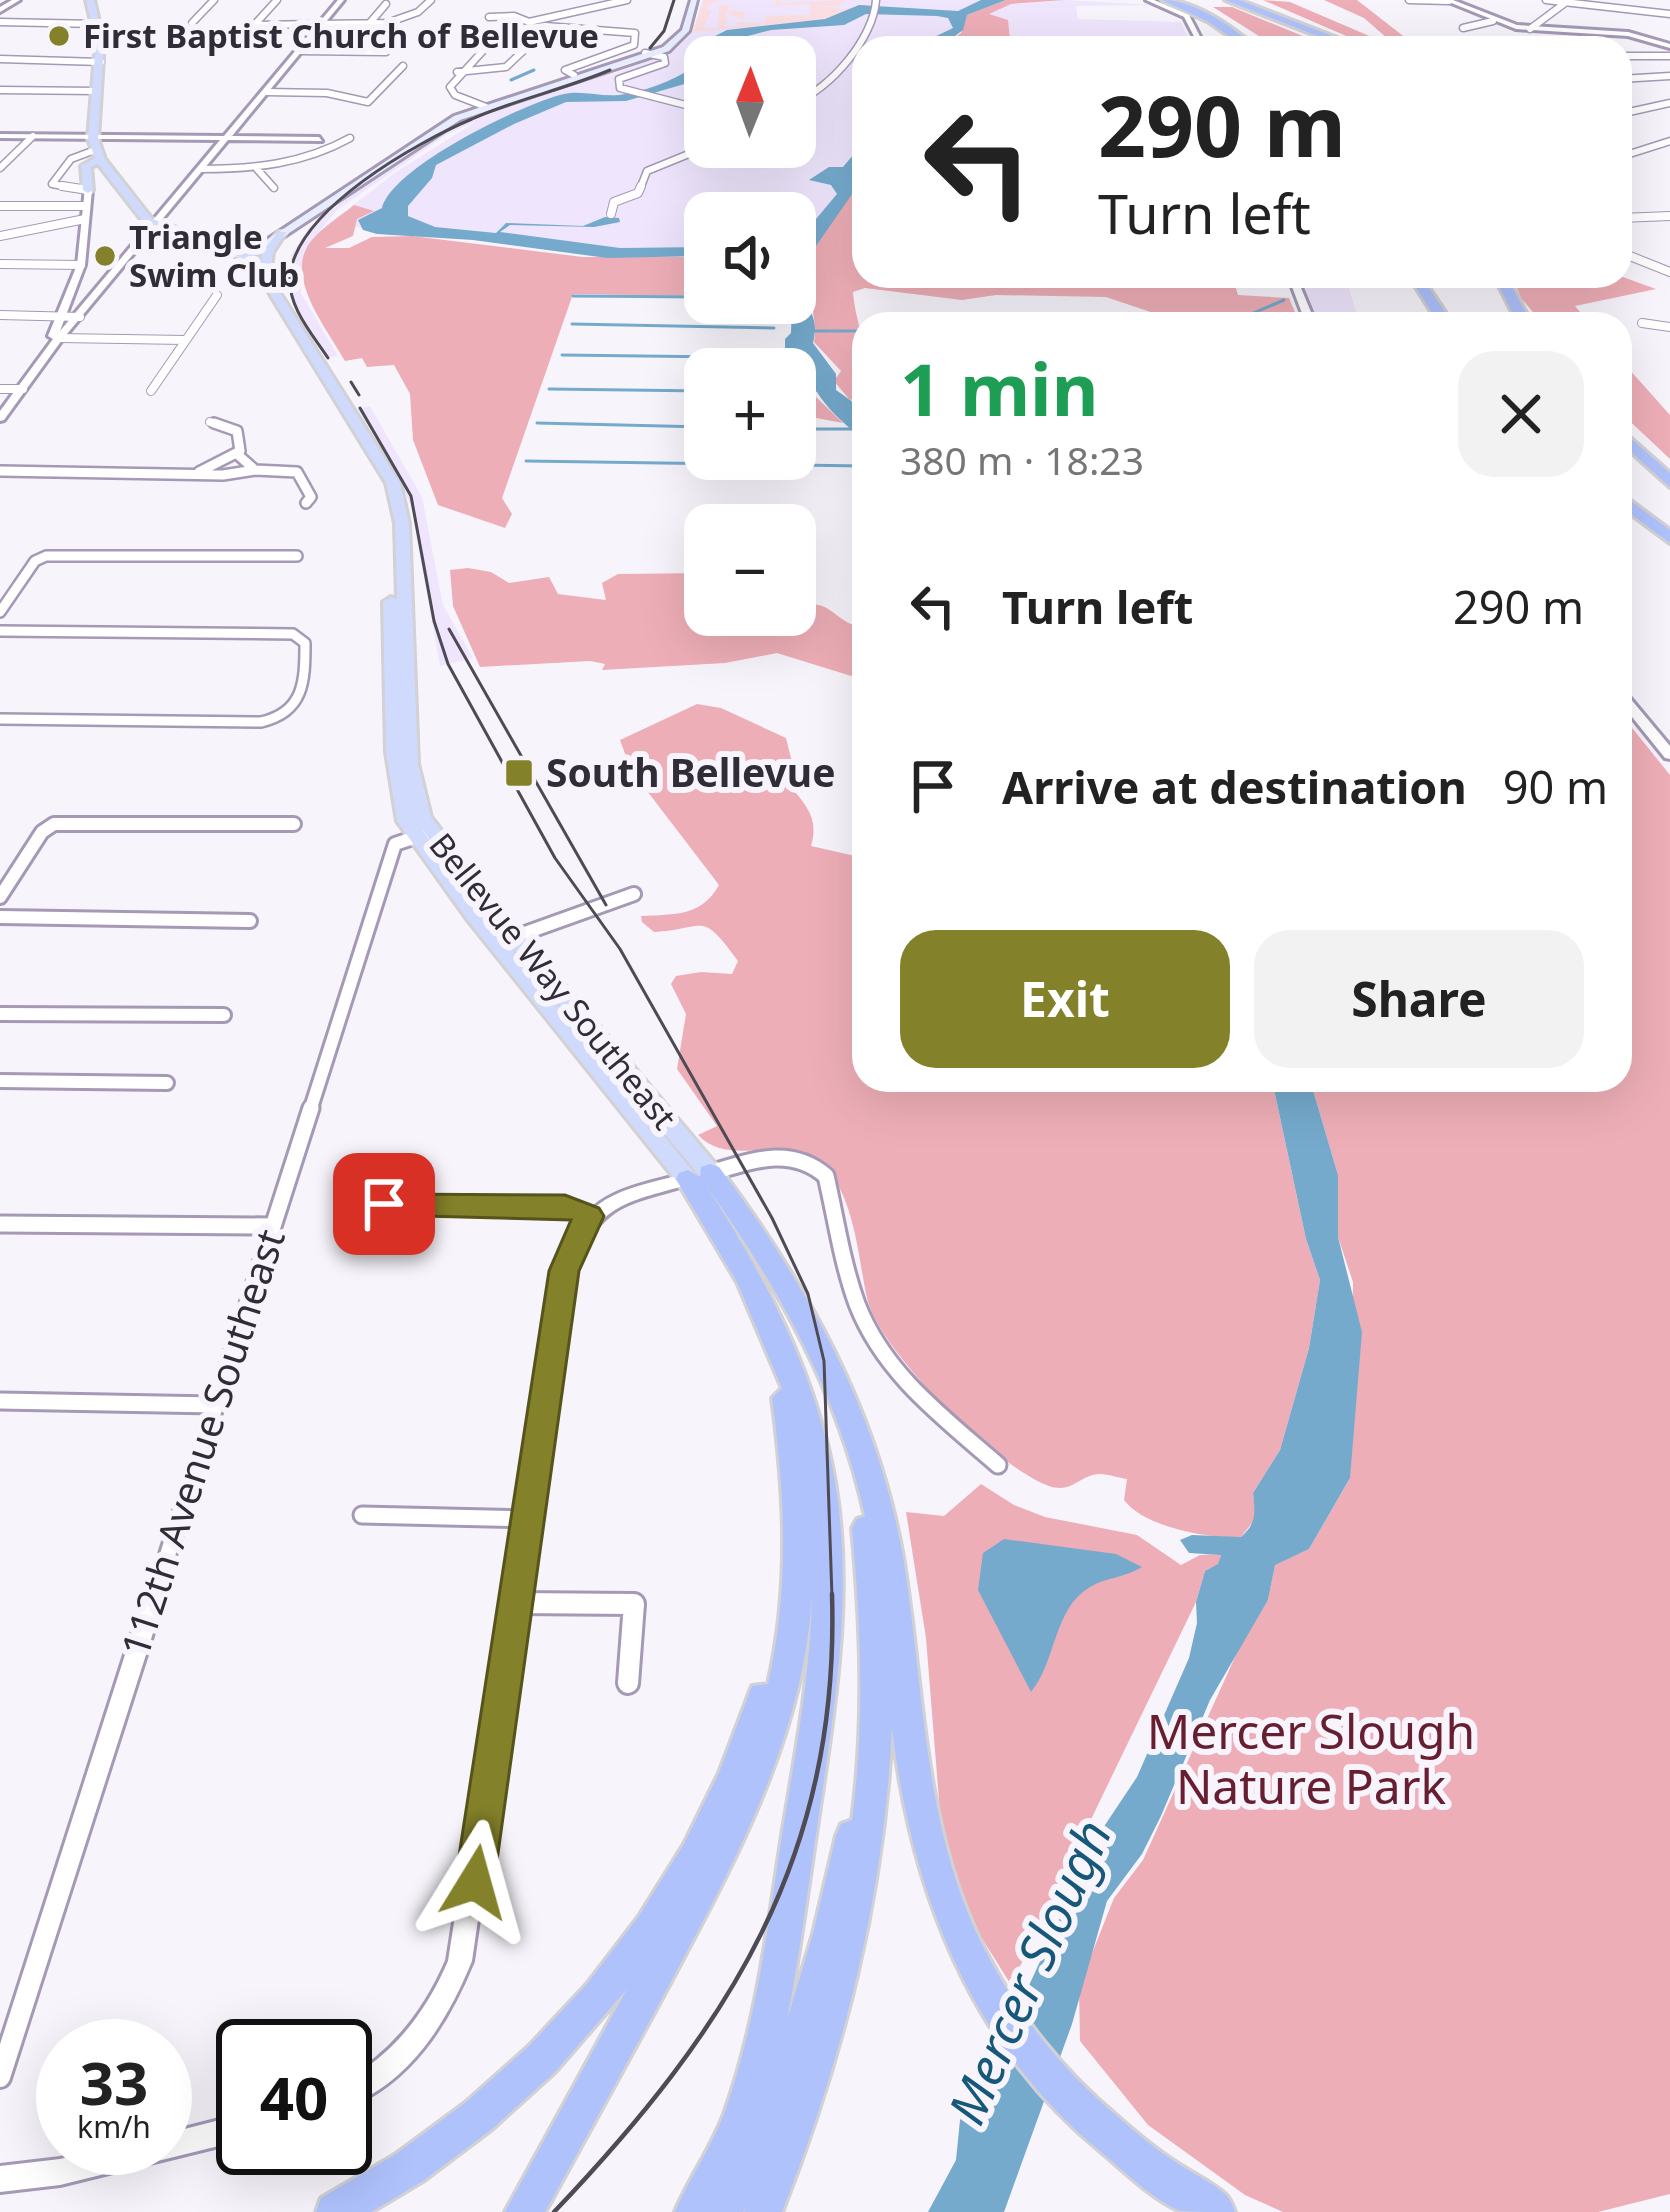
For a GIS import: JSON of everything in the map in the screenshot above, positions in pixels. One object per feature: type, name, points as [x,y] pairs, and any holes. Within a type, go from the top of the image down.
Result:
[{"type":"highway","points":[[1167,0],[1235,36]]},
{"type":"highway","points":[[1186,0],[1248,36]]},
{"type":"highway","points":[[1230,0],[1329,36]]},
{"type":"highway","points":[[1251,0],[1334,36]]},
{"type":"highway","points":[[1632,446],[1670,482]]},
{"type":"highway","points":[[1632,508],[1670,540]]},
{"type":"highway","points":[[694,2212],[742,2117],[769,2025],[825,1640],[827,1563],[819,1468],[802,1408],[699,1176]]},
{"type":"highway","points":[[699,1176],[768,1257],[830,1369],[864,1455],[883,1531],[907,1684],[913,1763],[932,1868],[974,1972],[1015,2037],[1066,2098],[1109,2137],[1216,2212]]},
{"type":"highway","points":[[524,2212],[728,1840],[769,1738],[795,1613],[798,1515],[784,1383],[765,1320]]},
{"type":"highway","points":[[763,2212],[824,2042],[863,1874],[877,1742],[874,1622],[858,1463],[830,1369]]},
{"type":"highway","points":[[335,2212],[418,2165],[546,2060],[634,1954],[674,1894],[739,1773],[770,1676],[785,1596],[793,1463]]},
{"type":"highway","points":[[722,2212],[758,2142],[800,2039],[831,1932],[863,1775],[874,1622]]},
{"type":"main road","points":[[88,190],[86,166],[96,148],[101,62],[90,0]]},
{"type":"main road","points":[[242,255],[258,239],[423,127],[649,54],[673,35],[682,0]]},
{"type":"main road","points":[[242,255],[282,234],[434,130],[482,106],[649,54],[682,36],[694,0]]},
{"type":"main road","name":"Bellevue Way Southeast","points":[[96,148],[138,212],[156,226],[242,255],[383,484],[390,525],[396,782],[422,834],[699,1176]]},
{"type":"main road","points":[[138,212],[166,209]]},
{"type":"main road","points":[[266,275],[267,255],[282,234]]},
{"type":"main road","name":"Bellevue Way Southeast","points":[[192,238],[242,255],[266,275],[393,483],[402,524],[410,776],[422,834]]},
{"type":"main road","points":[[219,244],[258,239]]},
{"type":"main road","points":[[392,657],[409,677]]},
{"type":"main road","name":"Bellevue Way Southeast","points":[[506,941],[628,1106],[650,1113],[699,1176]]},
{"type":"street","points":[[0,10],[17,0]]},
{"type":"street","points":[[192,23],[214,0]]},
{"type":"street","points":[[246,34],[277,0]]},
{"type":"street","points":[[0,418],[58,338],[341,0]]},
{"type":"street","points":[[255,25],[387,23],[413,15],[431,0]]},
{"type":"street","points":[[489,17],[514,16],[529,22],[627,0]]},
{"type":"street","points":[[1149,0],[1187,16],[1197,36]]},
{"type":"street","points":[[1409,0],[1448,0],[1493,22],[1618,36]]},
{"type":"street","points":[[1546,0],[1670,14]]},
{"type":"street","points":[[861,36],[862,28],[875,16],[876,3]]},
{"type":"street","points":[[1531,27],[1564,3]]},
{"type":"street","points":[[368,25],[386,4]]},
{"type":"street","points":[[514,16],[518,5]]},
{"type":"street","points":[[608,6],[620,10]]},
{"type":"street","points":[[0,22],[96,24]]},
{"type":"street","points":[[1463,28],[1493,22]]},
{"type":"street","points":[[387,23],[394,31],[389,43]]},
{"type":"street","points":[[482,106],[452,94],[458,72],[500,32],[534,27],[627,30],[637,35],[636,44],[565,70],[574,75]]},
{"type":"street","points":[[1632,37],[1670,46]]},
{"type":"street","points":[[458,72],[506,67],[524,50],[487,46]]},
{"type":"street","points":[[816,93],[832,86],[852,50]]},
{"type":"street","points":[[300,51],[386,52]]},
{"type":"street","points":[[649,54],[664,57],[665,63],[619,80],[620,88],[684,105]]},
{"type":"street","points":[[1632,56],[1670,56]]},
{"type":"street","points":[[0,59],[101,62]]},
{"type":"street","points":[[266,92],[331,94],[349,102],[368,102],[404,66]]},
{"type":"street","points":[[1632,78],[1670,76]]},
{"type":"street","points":[[0,90],[97,91]]},
{"type":"street","points":[[1632,112],[1670,104]]},
{"type":"street","points":[[0,136],[33,136],[96,148],[228,138],[319,139]]},
{"type":"street","points":[[0,168],[33,136]]},
{"type":"street","points":[[202,170],[257,169],[321,153],[350,138]]},
{"type":"street","points":[[1632,153],[1670,142]]},
{"type":"street","points":[[96,148],[71,159],[52,184],[88,190],[81,265],[53,336],[186,340]]},
{"type":"street","points":[[611,214],[614,202],[638,193],[647,171],[684,156]]},
{"type":"street","points":[[257,169],[274,188]]},
{"type":"street","points":[[156,226],[182,193]]},
{"type":"street","points":[[0,206],[86,206]]},
{"type":"street","points":[[1632,216],[1669,209]]},
{"type":"street","points":[[0,236],[85,219]]},
{"type":"street","points":[[1632,257],[1670,272]]},
{"type":"street","points":[[0,264],[81,265]]},
{"type":"street","points":[[151,392],[217,295]]},
{"type":"street","points":[[0,316],[80,316]]},
{"type":"street","points":[[1642,323],[1670,327]]},
{"type":"street","points":[[0,389],[23,389]]},
{"type":"street","points":[[195,474],[237,454],[241,447],[237,431],[210,422]]},
{"type":"street","points":[[237,454],[255,470]]},
{"type":"street","points":[[0,471],[298,472],[308,485],[311,497],[306,503]]},
{"type":"street","points":[[0,612],[35,561],[46,556],[297,556]]},
{"type":"street","points":[[0,631],[293,634],[305,643],[304,696],[280,718],[249,723],[0,719]]},
{"type":"street","points":[[1632,709],[1670,755]]},
{"type":"street","points":[[0,897],[5,882],[53,824],[294,824]]},
{"type":"street","name":"112th Avenue Southeast","points":[[0,2077],[395,844],[422,834]]},
{"type":"street","points":[[506,941],[634,894]]},
{"type":"street","points":[[0,917],[250,922]]},
{"type":"street","points":[[0,1014],[224,1015]]},
{"type":"street","points":[[0,1081],[167,1082]]},
{"type":"street","points":[[372,2082],[433,2020],[460,1961],[564,1271],[589,1216],[626,1197],[776,1155],[818,1167],[826,1176],[853,1293],[873,1338],[923,1398],[998,1465]]},
{"type":"street","points":[[345,1204],[565,1205],[589,1216]]},
{"type":"street","points":[[0,1223],[272,1226]]},
{"type":"street","points":[[0,1401],[215,1405]]},
{"type":"street","points":[[362,1515],[528,1519]]},
{"type":"street","points":[[516,1603],[634,1604],[628,1683]]},
{"type":"street","points":[[0,2179],[36,2175]]},
{"type":"shaded area","points":[[702,0],[981,0],[949,36],[852,36],[852,172],[837,201],[816,222],[816,192],[684,192],[684,253],[634,254],[416,230],[326,226],[396,172],[477,121],[446,135],[337,210],[304,250],[301,293],[338,356],[326,358],[297,312],[287,284],[291,255],[310,227],[376,175],[455,125],[616,72],[602,79],[676,49],[684,41],[684,168],[816,168],[816,36],[689,36]]},
{"type":"shaded area","points":[[704,0],[723,0],[709,4],[707,10],[712,11],[703,27],[718,28],[719,5],[748,4],[729,5],[728,10],[745,12],[743,20],[726,12],[728,22],[723,26],[738,26],[735,22],[764,23],[766,16],[810,15],[810,4],[775,6],[776,0],[847,0],[837,6],[815,6],[843,9],[873,3],[825,19],[692,32]]},
{"type":"shaded area","points":[[1065,0],[1155,5],[1076,6],[1078,19],[1181,22],[1187,36],[1010,36],[1008,20],[987,14],[1011,4]]},
{"type":"shaded area","points":[[1303,288],[1349,288],[1356,312],[1313,312]]},
{"type":"shaded area","points":[[370,406],[422,497],[443,605],[473,658],[440,666],[411,507],[398,475],[357,409]]},
{"type":"green space","points":[[1006,0],[1064,0],[1011,4],[989,14],[1008,20],[1010,36],[957,36],[967,15]]},
{"type":"green space","points":[[1263,0],[1290,2],[1369,36],[1346,36]]},
{"type":"green space","points":[[1324,0],[1357,0],[1403,36],[1385,36],[1364,18]]},
{"type":"green space","points":[[1213,7],[1232,7],[1303,36],[1259,36]]},
{"type":"green space","points":[[852,191],[852,288],[865,288],[853,292],[857,312],[852,312],[852,400],[834,381],[841,371],[814,342],[816,245]]},
{"type":"green space","points":[[354,205],[374,211],[357,219],[353,236],[325,248],[349,248],[372,237],[412,236],[583,257],[684,257],[684,296],[573,294],[502,498],[512,514],[505,528],[438,505],[413,440],[410,394],[394,365],[367,367],[362,358],[345,361],[313,307],[303,277],[306,249]]},
{"type":"green space","points":[[1632,280],[1656,289],[1575,306],[1580,312],[1533,312],[1517,288],[1632,288]]},
{"type":"green space","points":[[865,288],[1236,288],[1238,295],[1289,298],[1295,312],[1150,312],[1106,297],[996,295],[962,300]]},
{"type":"green space","points":[[1632,372],[1670,415],[1670,459],[1632,423]]},
{"type":"green space","points":[[816,397],[843,423],[816,418]]},
{"type":"green space","points":[[450,570],[491,572],[509,583],[549,577],[558,594],[606,600],[602,583],[618,574],[684,573],[684,636],[816,636],[817,605],[852,624],[852,676],[777,653],[725,663],[602,670],[605,664],[590,661],[480,667],[453,606]]},
{"type":"green space","points":[[697,704],[721,708],[786,738],[792,762],[790,786],[812,820],[811,846],[852,855],[852,1092],[1275,1092],[1306,1239],[1320,1280],[1309,1348],[1280,1450],[1253,1493],[1256,1518],[1241,1537],[1195,1533],[1146,1517],[1124,1500],[1127,1479],[1100,1474],[1057,1488],[1001,1457],[916,1376],[876,1320],[849,1212],[825,1167],[794,1151],[727,1150],[698,1135],[717,1126],[677,1069],[686,1014],[671,984],[676,976],[732,974],[738,961],[709,928],[654,932],[642,922],[641,916],[695,908],[719,885],[631,770],[620,740]]},
{"type":"green space","name":"Mercer Slough Nature Park","points":[[1632,728],[1670,775],[1670,2194],[1598,2212],[1283,2212],[1245,2195],[1148,2125],[1080,2041],[1079,1986],[1114,1898],[1143,1860],[1240,1646],[1268,1600],[1275,1564],[1309,1549],[1350,1478],[1353,1282],[1338,1237],[1338,1175],[1314,1092],[1632,1092]]},
{"type":"green space","points":[[981,1484],[1045,1517],[1137,1535],[1181,1565],[1200,1555],[1221,1554],[1219,1564],[1205,1571],[1196,1602],[1011,1985],[965,1911],[943,1850],[926,1638],[906,1512],[944,1516]]},
{"type":"water","points":[[981,0],[1006,0],[967,15],[963,30],[955,36],[936,36],[953,28],[948,18],[866,14],[844,25],[715,36],[727,30],[825,19],[859,5],[958,11]]},
{"type":"water","points":[[684,72],[684,84],[626,101],[566,102],[514,124],[436,165],[432,178],[408,206],[408,216],[435,227],[496,233],[506,223],[583,226],[605,217],[619,218],[620,222],[594,227],[510,225],[500,232],[620,248],[684,247],[684,256],[607,258],[473,240],[377,234],[363,230],[358,220],[382,208],[409,174],[433,157],[519,110],[564,94],[619,95]]},
{"type":"water","points":[[852,156],[852,194],[816,246],[816,219],[837,194],[831,185],[809,180],[829,167],[843,167]]},
{"type":"water","points":[[791,324],[814,324],[813,343],[836,374],[836,390],[852,401],[852,430],[816,389],[816,348],[785,348]]},
{"type":"water","name":"Mercer Slough","points":[[1275,1092],[1314,1092],[1338,1175],[1338,1237],[1362,1332],[1350,1478],[1309,1549],[1275,1565],[1268,1600],[1210,1700],[1142,1854],[1107,1901],[1072,2024],[1004,2212],[928,2212],[956,2160],[960,2120],[970,2098],[998,2053],[1097,1837],[1137,1777],[1189,1658],[1205,1571],[1218,1564],[1221,1555],[1189,1553],[1180,1540],[1192,1535],[1241,1537],[1254,1517],[1253,1493],[1280,1450],[1309,1348],[1320,1280],[1306,1239]]},
{"type":"water","points":[[1004,1539],[1116,1554],[1142,1567],[1096,1584],[1078,1597],[1062,1621],[1031,1692],[978,1590],[983,1553]]},
{"type":"waterway","points":[[511,80],[534,70]]},
{"type":"waterway","points":[[573,296],[684,297]]},
{"type":"waterway","points":[[1256,312],[1284,300]]},
{"type":"waterway","points":[[572,324],[774,328]]},
{"type":"waterway","points":[[810,331],[852,331]]},
{"type":"waterway","points":[[562,355],[684,357]]},
{"type":"waterway","points":[[549,389],[684,391]]},
{"type":"waterway","points":[[537,423],[684,426]]},
{"type":"waterway","points":[[816,429],[852,429]]},
{"type":"waterway","points":[[526,461],[852,466]]},
{"type":"tram line","points":[[650,48],[664,31],[674,0]]},
{"type":"tram line","points":[[328,358],[297,309],[290,276],[297,251],[336,203],[392,161],[449,130],[610,70]]},
{"type":"tram line","points":[[351,382],[359,395]]},
{"type":"tram line","points":[[360,408],[411,496],[434,621],[448,664],[555,858],[620,949],[772,1218],[808,1294],[824,1361],[832,1596]]},
{"type":"tram line","points":[[449,629],[606,905]]},
{"type":"tram line","points":[[554,2212],[672,2075],[721,2005],[762,1933],[794,1857],[817,1776],[830,1689],[832,1596]]},
{"type":"place","name":"First Baptist Church of Bellevue","points":[[59,36]]},
{"type":"place","name":"Triangle Swim Club","points":[[105,256]]},
{"type":"place","name":"South Bellevue","points":[[519,773]]},
{"type":"route","points":[[384,1204],[565,1205],[589,1216],[564,1271],[475,1882]]}]
